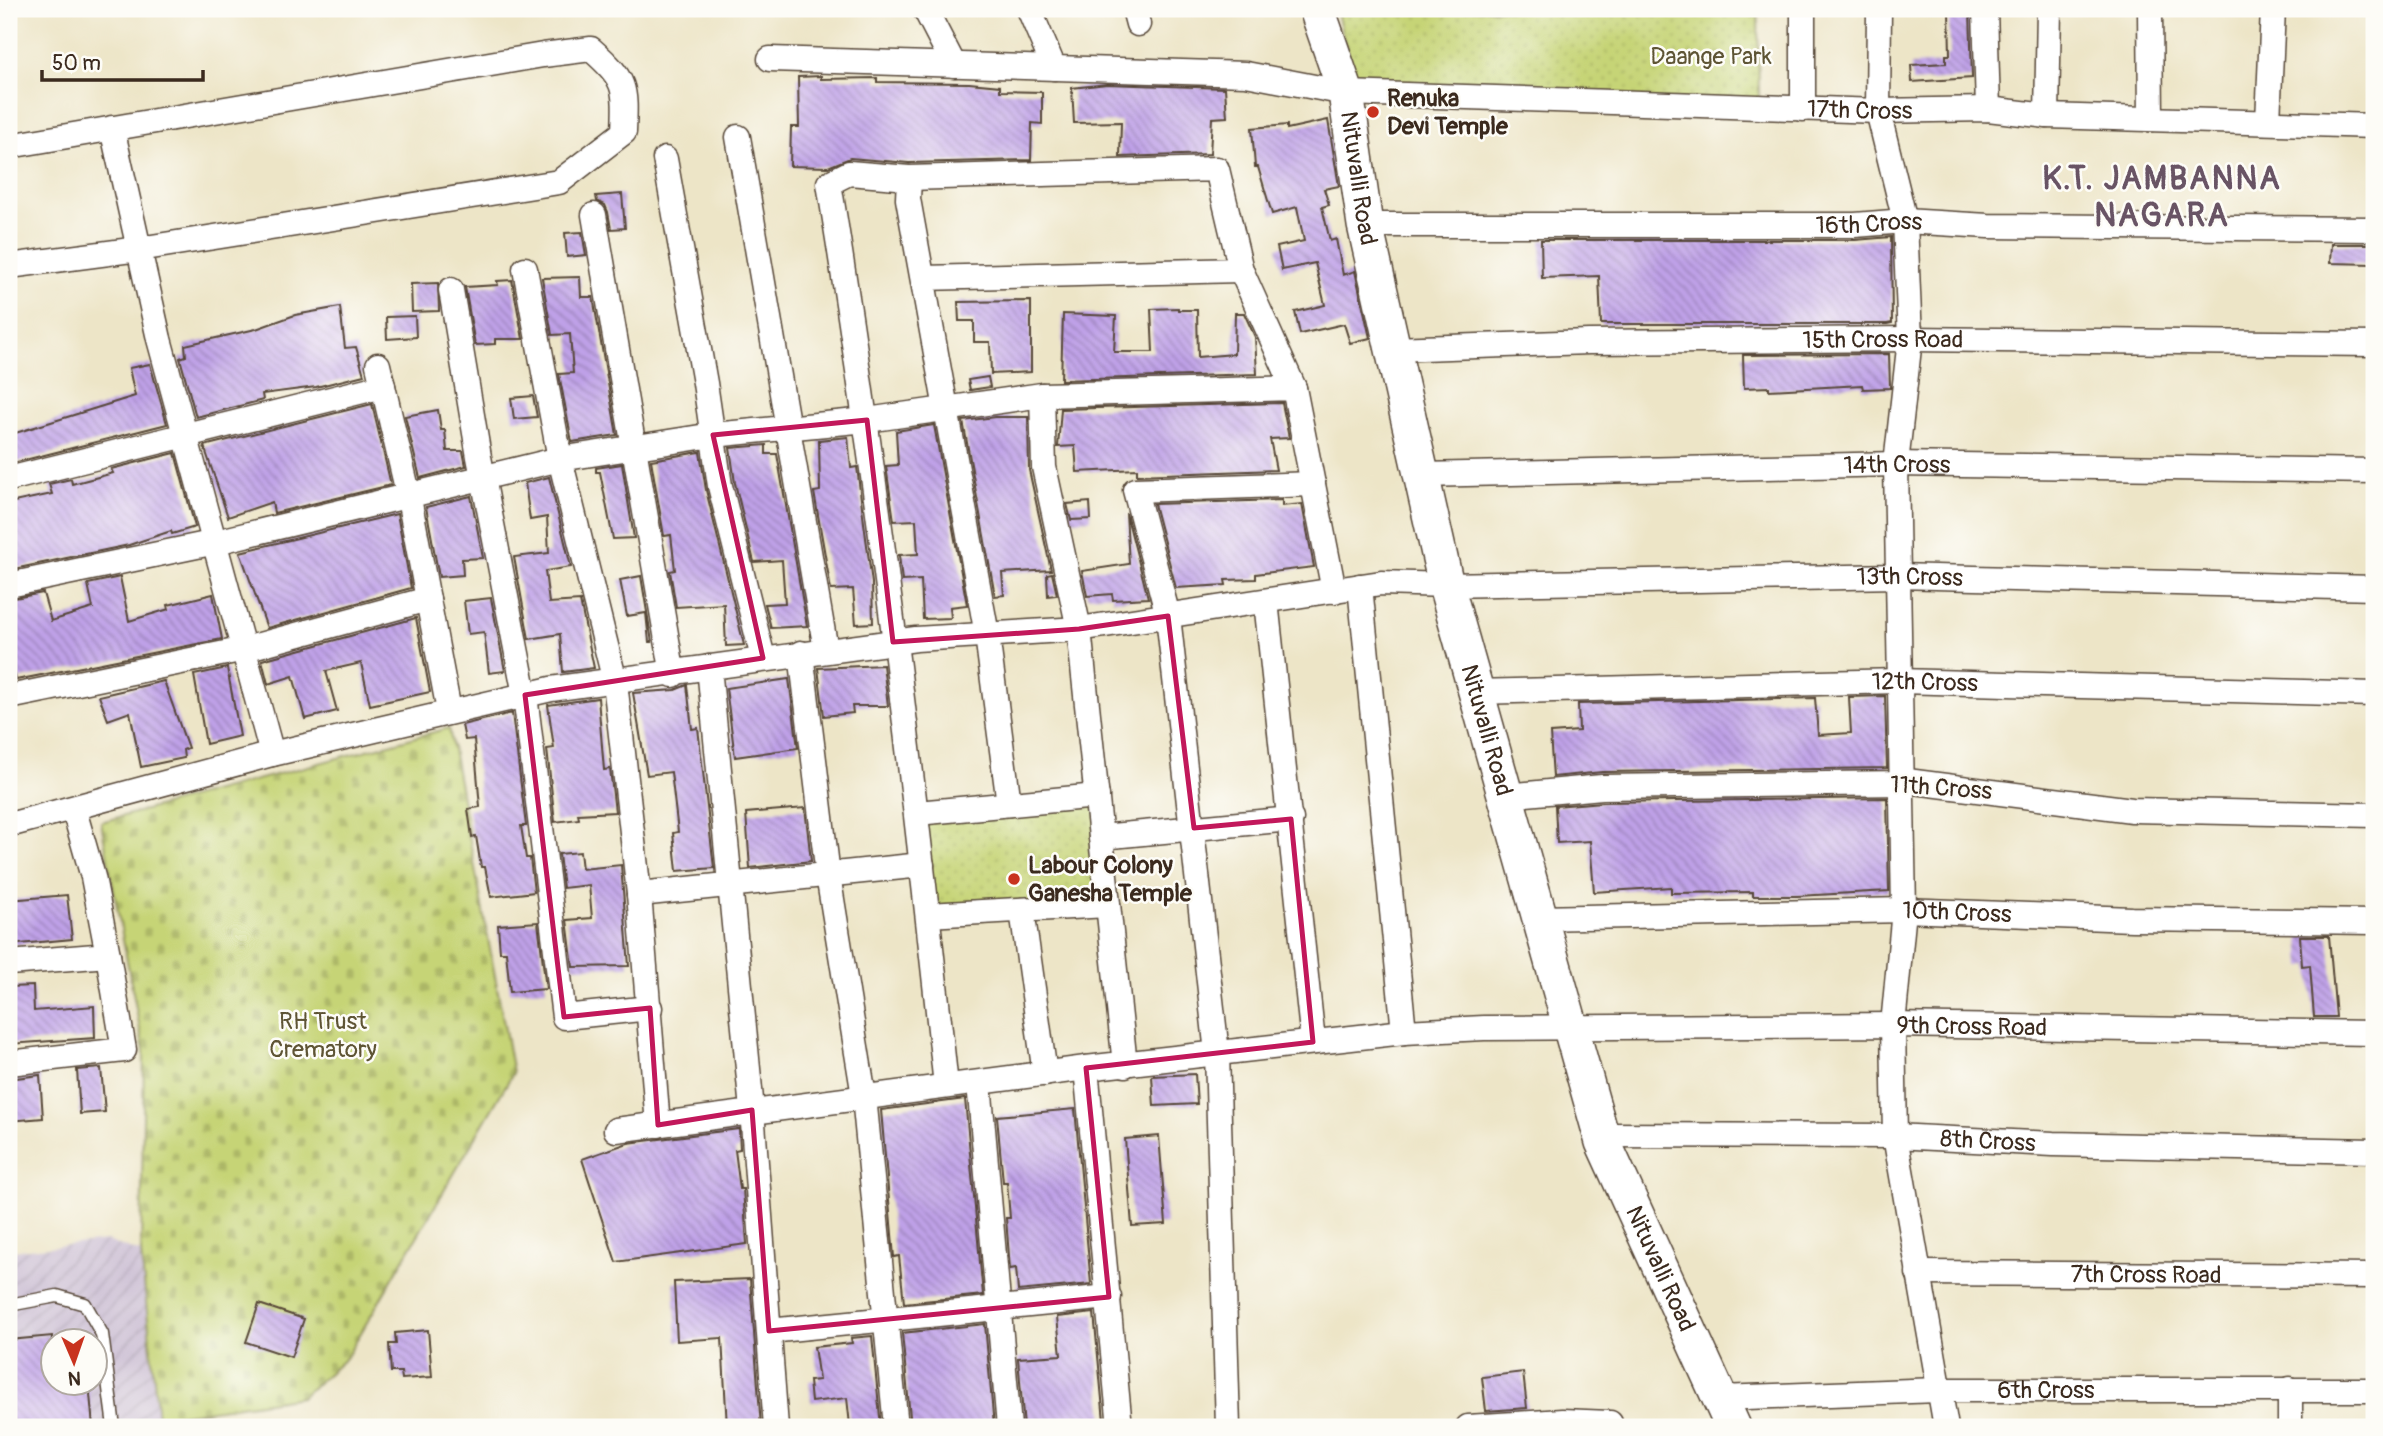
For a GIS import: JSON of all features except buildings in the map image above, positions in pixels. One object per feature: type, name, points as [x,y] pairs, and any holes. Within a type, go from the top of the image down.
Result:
[{"type":"street","points":[[925,9],[954,65]]},
{"type":"street","points":[[1029,9],[1054,68]]},
{"type":"street","name":"Nituvalli Road","points":[[1317,9],[1346,93],[1365,225],[1446,585],[1601,1135],[1726,1413]]},
{"type":"street","points":[[1803,109],[1804,9]]},
{"type":"street","points":[[1879,9],[1878,111],[1905,221],[1910,339],[1896,464],[1899,681],[1904,783],[1904,910],[1893,1025],[1895,1136],[1946,1427]]},
{"type":"street","points":[[1986,9],[1988,109]]},
{"type":"street","points":[[2047,116],[2049,9]]},
{"type":"street","points":[[2150,9],[2151,119]]},
{"type":"street","points":[[2268,121],[2273,9]]},
{"type":"street","points":[[9,146],[591,48],[617,72],[626,96],[624,132],[559,182],[9,266]]},
{"type":"street","name":"17th Cross","points":[[770,59],[1246,74],[1346,93],[1878,111],[1988,109],[2047,116],[2374,126]]},
{"type":"street","points":[[112,128],[186,437],[272,754]]},
{"type":"street","points":[[738,137],[826,650]]},
{"type":"street","points":[[665,159],[720,486],[763,658]]},
{"type":"street","points":[[946,1086],[917,813],[893,642],[867,420],[829,183],[849,173],[909,178],[1217,169],[1241,270],[1294,388],[1334,591]]},
{"type":"street","points":[[909,178],[908,199],[987,635],[1009,804]]},
{"type":"street","points":[[594,215],[673,675]]},
{"type":"street","name":"16th Cross","points":[[1365,225],[1855,225],[1905,221],[1988,226],[2374,229]]},
{"type":"street","points":[[525,269],[560,459],[615,682],[650,1008],[657,1125]]},
{"type":"street","points":[[923,278],[1241,270]]},
{"type":"street","points":[[451,290],[525,695],[564,1017],[650,1008]]},
{"type":"street","name":"15th Cross Road","points":[[1393,349],[1588,342],[1910,339],[2374,344]]},
{"type":"street","points":[[9,479],[186,437],[381,376],[408,493],[449,711]]},
{"type":"street","points":[[9,585],[216,542],[408,493],[560,459],[713,435],[867,420],[1042,395],[1294,388]]},
{"type":"street","points":[[1042,395],[1044,467],[1079,629],[1125,1065]]},
{"type":"street","name":"14th Cross","points":[[1421,475],[1896,464],[2374,471]]},
{"type":"street","points":[[1228,1427],[1217,1053],[1194,828],[1168,616],[1136,490],[1313,484]]},
{"type":"street","name":"13th Cross","points":[[9,825],[74,810],[272,754],[525,695],[673,675],[763,658],[893,642],[1079,629],[1381,583],[1446,585],[1897,576],[2374,588]]},
{"type":"street","points":[[1360,586],[1404,1032]]},
{"type":"street","points":[[9,697],[245,649],[428,599]]},
{"type":"street","points":[[1266,601],[1313,1042]]},
{"type":"street","points":[[801,653],[828,875],[864,1096],[896,1427]]},
{"type":"street","points":[[709,667],[752,1110],[776,1427]]},
{"type":"street","name":"12th Cross","points":[[1475,692],[1899,681],[2374,694]]},
{"type":"street","name":"11th Cross","points":[[1506,796],[1602,787],[1908,781],[2132,810],[2374,815]]},
{"type":"street","points":[[917,813],[1097,796]]},
{"type":"street","points":[[9,1063],[124,1050],[93,877],[74,810]]},
{"type":"street","points":[[1101,837],[1291,819]]},
{"type":"street","points":[[639,894],[922,865]]},
{"type":"street","points":[[928,915],[1108,905]]},
{"type":"street","points":[[1022,910],[1045,1074]]},
{"type":"street","name":"10th Cross","points":[[1539,918],[1904,910],[2132,919],[2374,922]]},
{"type":"street","points":[[9,963],[108,955]]},
{"type":"street","name":"9th Cross Road","points":[[616,1130],[1086,1068],[1404,1032],[1570,1026],[1893,1025],[2374,1033]]},
{"type":"street","points":[[1086,1068],[1120,1427]]},
{"type":"street","points":[[979,1083],[1009,1427]]},
{"type":"street","name":"8th Cross","points":[[1601,1135],[1895,1136],[2053,1144],[2374,1151]]},
{"type":"street","name":"7th Cross Road","points":[[1918,1273],[2374,1276]]},
{"type":"street","points":[[769,1331],[1109,1297]]},
{"type":"street","points":[[2290,1389],[2290,1427]]},
{"type":"street","name":"6th Cross","points":[[1726,1413],[1938,1390],[2374,1390]]},
{"type":"street","points":[[1468,1427],[1562,1421],[1610,1423]]},
{"type":"lane","points":[[9,1305],[57,1296],[85,1304],[102,1334],[114,1427]]},
{"type":"highlighted area","points":[[867,420],[893,642],[1079,629],[1168,616],[1194,828],[1291,819],[1313,1042],[1086,1068],[1109,1297],[769,1331],[752,1110],[658,1125],[650,1008],[564,1017],[525,695],[763,658],[713,435]]},
{"type":"shaded area","points":[[107,1241],[141,1253],[158,1427],[9,1427],[9,1251]]},
{"type":"green space","name":"Daange Park","points":[[1336,9],[1758,9],[1759,106],[1355,84]]},
{"type":"green space","name":"RH Trust Crematory","points":[[449,728],[513,1073],[346,1358],[301,1397],[158,1418],[141,1253],[144,1051],[101,822]]},
{"type":"green space","points":[[1097,796],[1108,905],[928,915],[917,813]]},
{"type":"place","name":"Renuka Devi Temple","points":[[1373,112]]},
{"type":"place","name":"Labour Colony Ganesha Temple","points":[[1014,879]]},
{"type":"district","name":"K.T. JAMBANNA NAGARA","points":[[2162,198]]}]
